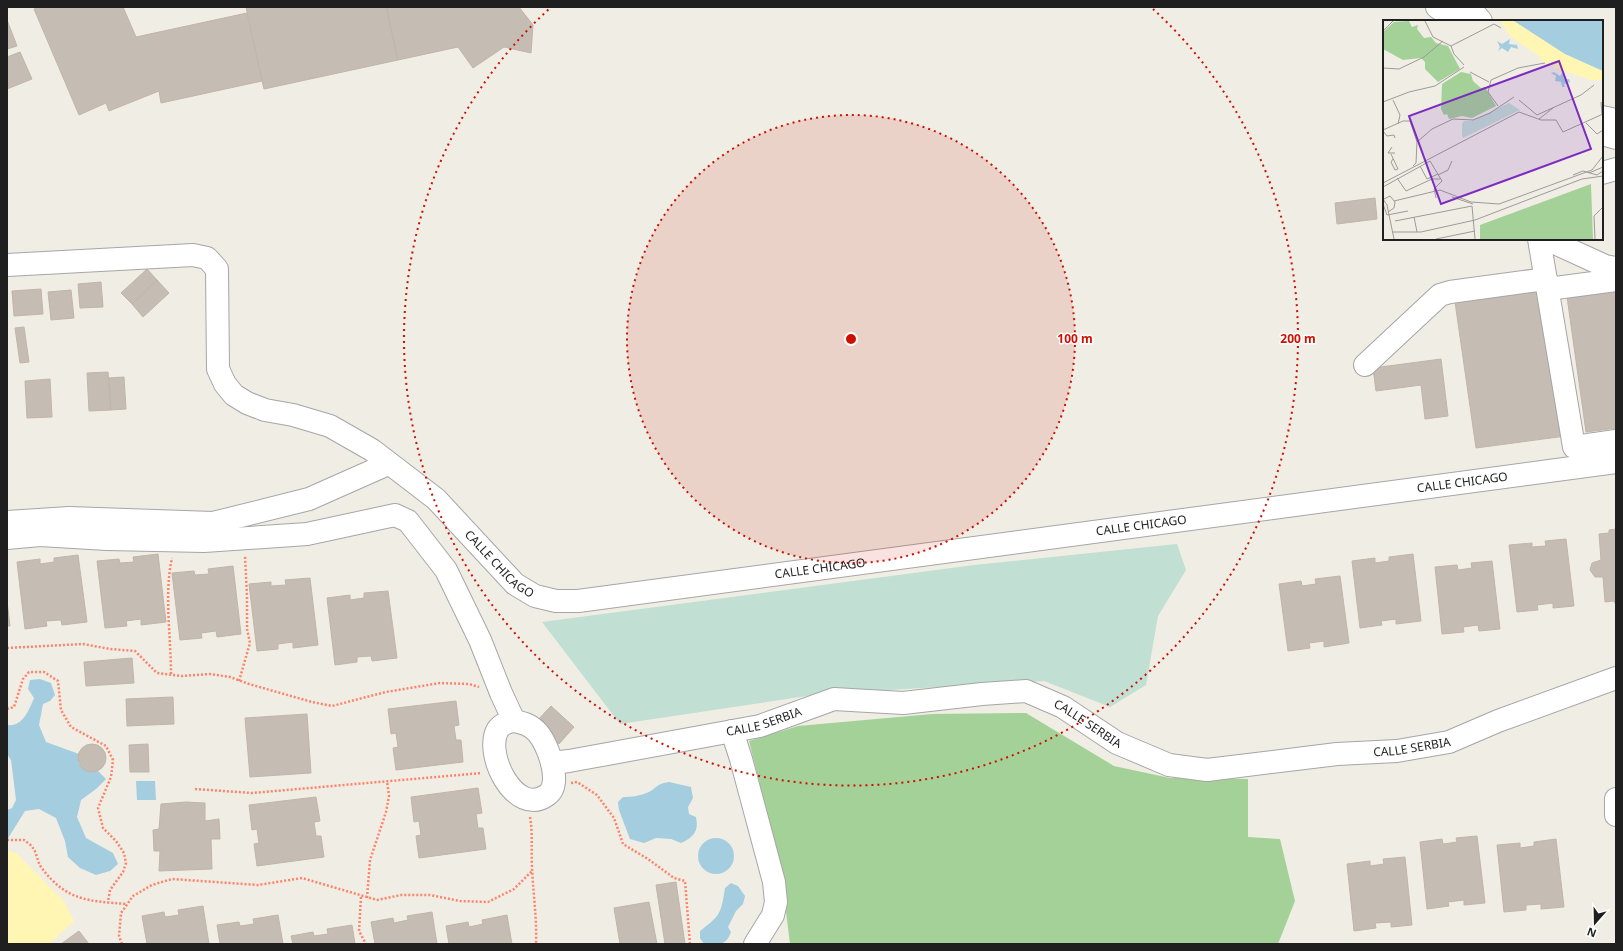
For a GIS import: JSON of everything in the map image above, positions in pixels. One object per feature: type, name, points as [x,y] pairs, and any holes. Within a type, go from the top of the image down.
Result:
[{"type":"lane","points":[[1437,7],[1456,20]]},
{"type":"lane","points":[[1469,7],[1480,20]]},
{"type":"lane","points":[[1603,117],[1616,120]]},
{"type":"lane","points":[[1603,134],[1616,138]]},
{"type":"lane","points":[[1603,173],[1616,169]]},
{"type":"lane","points":[[1539,240],[1574,447],[1616,441]]},
{"type":"lane","points":[[1548,240],[1605,266],[1616,268]]},
{"type":"lane","name":"CALLE CHICAGO","points":[[7,265],[193,255],[207,258],[217,269],[218,369],[225,384],[234,395],[247,403],[265,410],[293,415],[330,426],[372,450],[388,464],[411,478],[436,499],[515,584],[535,596],[556,601],[578,601],[1616,462]]},
{"type":"lane","points":[[1365,365],[1440,296],[1450,292],[1616,280]]},
{"type":"lane","points":[[7,522],[68,518],[213,523],[309,499],[388,464]]},
{"type":"lane","points":[[7,538],[40,535],[107,539],[204,541],[307,534],[395,515],[408,521],[446,570],[480,640],[514,721]]},
{"type":"lane","name":"CALLE SERBIA","points":[[552,763],[760,726],[834,699],[903,703],[982,694],[1026,691],[1063,708],[1117,743],[1169,765],[1208,770],[1337,754],[1397,751],[1449,742],[1498,721],[1616,678]]},
{"type":"lane","points":[[514,721],[527,724],[538,734],[552,763],[554,770],[553,786],[549,794],[540,800],[528,801],[514,792],[504,779],[501,771],[495,750],[495,740],[498,730],[505,723],[514,721]]},
{"type":"lane","points":[[732,731],[742,759],[774,882],[776,902],[773,915],[755,944]]},
{"type":"lane","points":[[1616,799],[1616,816]]},
{"type":"path","points":[[239,681],[250,643],[247,617],[245,557],[246,538]]},
{"type":"path","points":[[171,674],[169,573],[177,540]]},
{"type":"path","points":[[7,648],[83,644],[110,649],[135,650],[157,673],[182,676],[210,674],[230,677],[239,681],[312,702],[332,706],[386,692],[440,683],[469,684],[501,693]]},
{"type":"path","points":[[7,709],[14,708],[23,679],[29,672],[44,672],[58,681],[61,710],[71,727],[106,746],[113,760],[111,777],[98,808],[103,828],[116,841],[124,853],[126,863],[123,872],[110,890],[108,902]]},
{"type":"path","points":[[195,789],[252,793],[501,771]]},
{"type":"path","points":[[367,898],[370,860],[386,812],[389,796],[387,781]]},
{"type":"path","points":[[553,786],[577,782],[597,795],[614,818],[623,844],[648,859],[674,878],[685,881],[690,944]]},
{"type":"path","points":[[528,801],[532,833],[532,871],[536,944]]},
{"type":"path","points":[[7,840],[24,840],[34,848],[39,864],[51,880],[68,894],[99,902],[127,904]]},
{"type":"path","points":[[122,944],[119,936],[121,913],[132,896],[152,885],[172,879],[258,884],[302,878],[361,897],[377,900],[400,895],[430,895],[460,901],[488,902],[514,889],[532,871]]},
{"type":"path","points":[[361,897],[359,930],[366,944]]},
{"type":"green space","points":[[1177,544],[1186,570],[1158,616],[1146,685],[1110,707],[1044,681],[820,694],[620,724],[542,622],[974,565]]},
{"type":"green space","points":[[1026,713],[1114,766],[1170,778],[1248,779],[1248,837],[1280,839],[1295,901],[1278,944],[790,944],[780,864],[749,741],[798,726],[932,714]]},
{"type":"sand","points":[[7,851],[16,853],[64,901],[74,921],[49,944],[7,944]]},
{"type":"water","points":[[40,679],[51,683],[55,695],[50,701],[43,704],[39,725],[46,742],[79,754],[78,763],[80,765],[87,770],[98,771],[106,779],[96,789],[81,800],[77,817],[86,838],[113,853],[118,864],[110,871],[96,875],[80,868],[68,857],[65,841],[56,818],[39,809],[25,811],[7,840],[7,810],[12,808],[16,800],[11,760],[7,754],[7,725],[13,725],[25,717],[34,698],[28,689],[30,680]]},
{"type":"water","points":[[136,781],[155,781],[156,800],[137,800]]},
{"type":"water","points":[[669,782],[691,787],[693,798],[688,807],[689,814],[696,817],[697,822],[696,830],[692,836],[681,843],[671,839],[656,838],[644,843],[630,839],[619,810],[618,802],[623,797],[649,792],[659,785]]},
{"type":"water","points":[[716,838],[726,841],[731,846],[734,856],[731,866],[726,871],[716,874],[706,871],[701,866],[698,856],[701,846],[706,841]]},
{"type":"water","points":[[731,883],[738,886],[745,896],[743,904],[736,911],[728,927],[731,932],[729,937],[720,944],[704,944],[700,938],[700,931],[719,913],[725,888]]},
{"type":"building","points":[[37,7],[123,7],[136,37],[247,13],[262,81],[161,103],[159,91],[109,111],[106,103],[79,115],[34,9]]},
{"type":"building","points":[[246,7],[386,7],[398,60],[264,89]]},
{"type":"building","points":[[519,7],[533,25],[531,53],[504,47],[473,68],[458,47],[398,60],[387,8]]},
{"type":"building","points":[[7,20],[17,46],[7,49]]},
{"type":"building","points":[[20,52],[32,79],[7,89],[7,57]]},
{"type":"building","points":[[1375,198],[1377,219],[1337,224],[1335,203]]},
{"type":"building","points":[[147,269],[157,280],[132,304],[121,293]]},
{"type":"building","points":[[157,280],[169,293],[143,317],[132,304]]},
{"type":"building","points":[[101,282],[103,307],[80,308],[78,284]]},
{"type":"building","points":[[41,289],[43,314],[14,316],[12,291]]},
{"type":"building","points":[[71,290],[74,318],[51,320],[48,292]]},
{"type":"building","points":[[1545,290],[1566,436],[1476,448],[1455,302]]},
{"type":"building","points":[[1616,291],[1616,428],[1586,432],[1567,297]]},
{"type":"building","points":[[24,327],[29,362],[20,363],[15,328]]},
{"type":"building","points":[[1441,359],[1448,416],[1425,419],[1421,385],[1376,391],[1373,368]]},
{"type":"building","points":[[108,372],[111,410],[89,411],[87,373]]},
{"type":"building","points":[[124,377],[126,409],[111,410],[109,378]]},
{"type":"building","points":[[50,379],[52,417],[27,418],[25,381]]},
{"type":"building","points":[[1616,529],[1616,605],[1614,601],[1605,602],[1603,577],[1595,577],[1590,570],[1592,563],[1601,560],[1599,534],[1609,533],[1609,530]]},
{"type":"building","points":[[1566,539],[1574,606],[1553,608],[1553,603],[1537,605],[1538,610],[1517,612],[1509,545],[1532,543],[1532,547],[1546,546],[1545,541]]},
{"type":"building","points":[[158,554],[166,622],[141,625],[141,619],[126,621],[127,626],[105,628],[97,561],[119,559],[120,563],[134,562],[133,557]]},
{"type":"building","points":[[1413,554],[1421,621],[1396,624],[1396,619],[1381,621],[1382,625],[1360,628],[1352,561],[1375,558],[1375,563],[1389,561],[1389,557]]},
{"type":"building","points":[[78,555],[87,622],[62,625],[61,620],[46,621],[47,626],[25,629],[17,562],[40,559],[40,564],[54,562],[54,558]]},
{"type":"building","points":[[1492,561],[1500,629],[1479,631],[1478,625],[1463,627],[1464,632],[1442,634],[1435,567],[1457,565],[1458,570],[1472,568],[1471,563]]},
{"type":"building","points":[[233,566],[241,634],[217,637],[216,631],[201,633],[202,638],[180,640],[172,573],[194,571],[195,575],[209,574],[208,569]]},
{"type":"building","points":[[1340,576],[1349,643],[1324,647],[1324,641],[1309,643],[1310,648],[1288,651],[1279,584],[1301,581],[1302,586],[1316,584],[1315,579]]},
{"type":"building","points":[[310,578],[318,645],[293,648],[293,642],[278,644],[278,649],[257,651],[249,584],[271,582],[271,586],[286,585],[285,580]]},
{"type":"building","points":[[388,591],[397,658],[372,661],[371,656],[357,657],[357,662],[335,665],[327,598],[350,595],[350,600],[364,598],[364,593]]},
{"type":"building","points":[[7,601],[10,626],[7,626]]},
{"type":"building","points":[[132,658],[134,683],[86,686],[84,662]]},
{"type":"building","points":[[173,697],[174,724],[127,726],[126,699]]},
{"type":"building","points":[[456,701],[459,725],[454,726],[456,740],[461,740],[463,762],[396,770],[393,748],[398,747],[396,733],[391,734],[388,709]]},
{"type":"building","points":[[551,706],[574,727],[559,744],[536,722]]},
{"type":"building","points":[[307,714],[311,773],[250,777],[245,718]]},
{"type":"building","points":[[92,744],[102,748],[106,758],[102,768],[92,772],[82,768],[78,758],[82,748]]},
{"type":"building","points":[[148,744],[149,772],[130,772],[129,745]]},
{"type":"building","points":[[478,788],[482,813],[476,814],[478,828],[483,828],[486,849],[419,858],[416,836],[421,835],[419,821],[414,822],[411,797]]},
{"type":"building","points":[[316,797],[320,821],[314,822],[316,836],[321,836],[324,857],[257,866],[254,844],[259,843],[257,829],[252,830],[249,805]]},
{"type":"building","points":[[186,802],[205,803],[205,821],[219,819],[220,839],[211,839],[212,869],[159,871],[160,851],[154,851],[153,830],[159,829],[161,804]]},
{"type":"building","points":[[1477,836],[1485,903],[1464,905],[1464,900],[1448,902],[1449,906],[1427,909],[1420,842],[1442,839],[1443,844],[1457,842],[1456,838]]},
{"type":"building","points":[[1556,839],[1564,907],[1541,909],[1541,904],[1526,905],[1526,910],[1504,912],[1497,845],[1520,843],[1520,848],[1534,846],[1534,842]]},
{"type":"building","points":[[1405,857],[1412,925],[1391,927],[1391,922],[1375,923],[1376,928],[1354,931],[1347,864],[1370,861],[1370,866],[1384,864],[1383,859]]},
{"type":"building","points":[[676,882],[685,944],[665,944],[656,885]]},
{"type":"building","points":[[649,902],[657,944],[620,944],[614,908]]},
{"type":"building","points":[[203,906],[209,944],[147,944],[142,916],[164,912],[165,917],[179,915],[178,910]]},
{"type":"building","points":[[432,912],[437,944],[375,944],[371,922],[393,918],[394,923],[408,920],[407,916]]},
{"type":"building","points":[[278,915],[283,944],[220,944],[217,925],[239,922],[240,926],[254,924],[253,919]]},
{"type":"building","points":[[507,915],[512,944],[449,944],[446,926],[468,922],[469,927],[483,924],[482,920]]},
{"type":"building","points":[[352,925],[355,944],[293,944],[291,936],[313,932],[314,936],[328,934],[327,929]]},
{"type":"building","points":[[79,931],[89,944],[61,944]]}]
